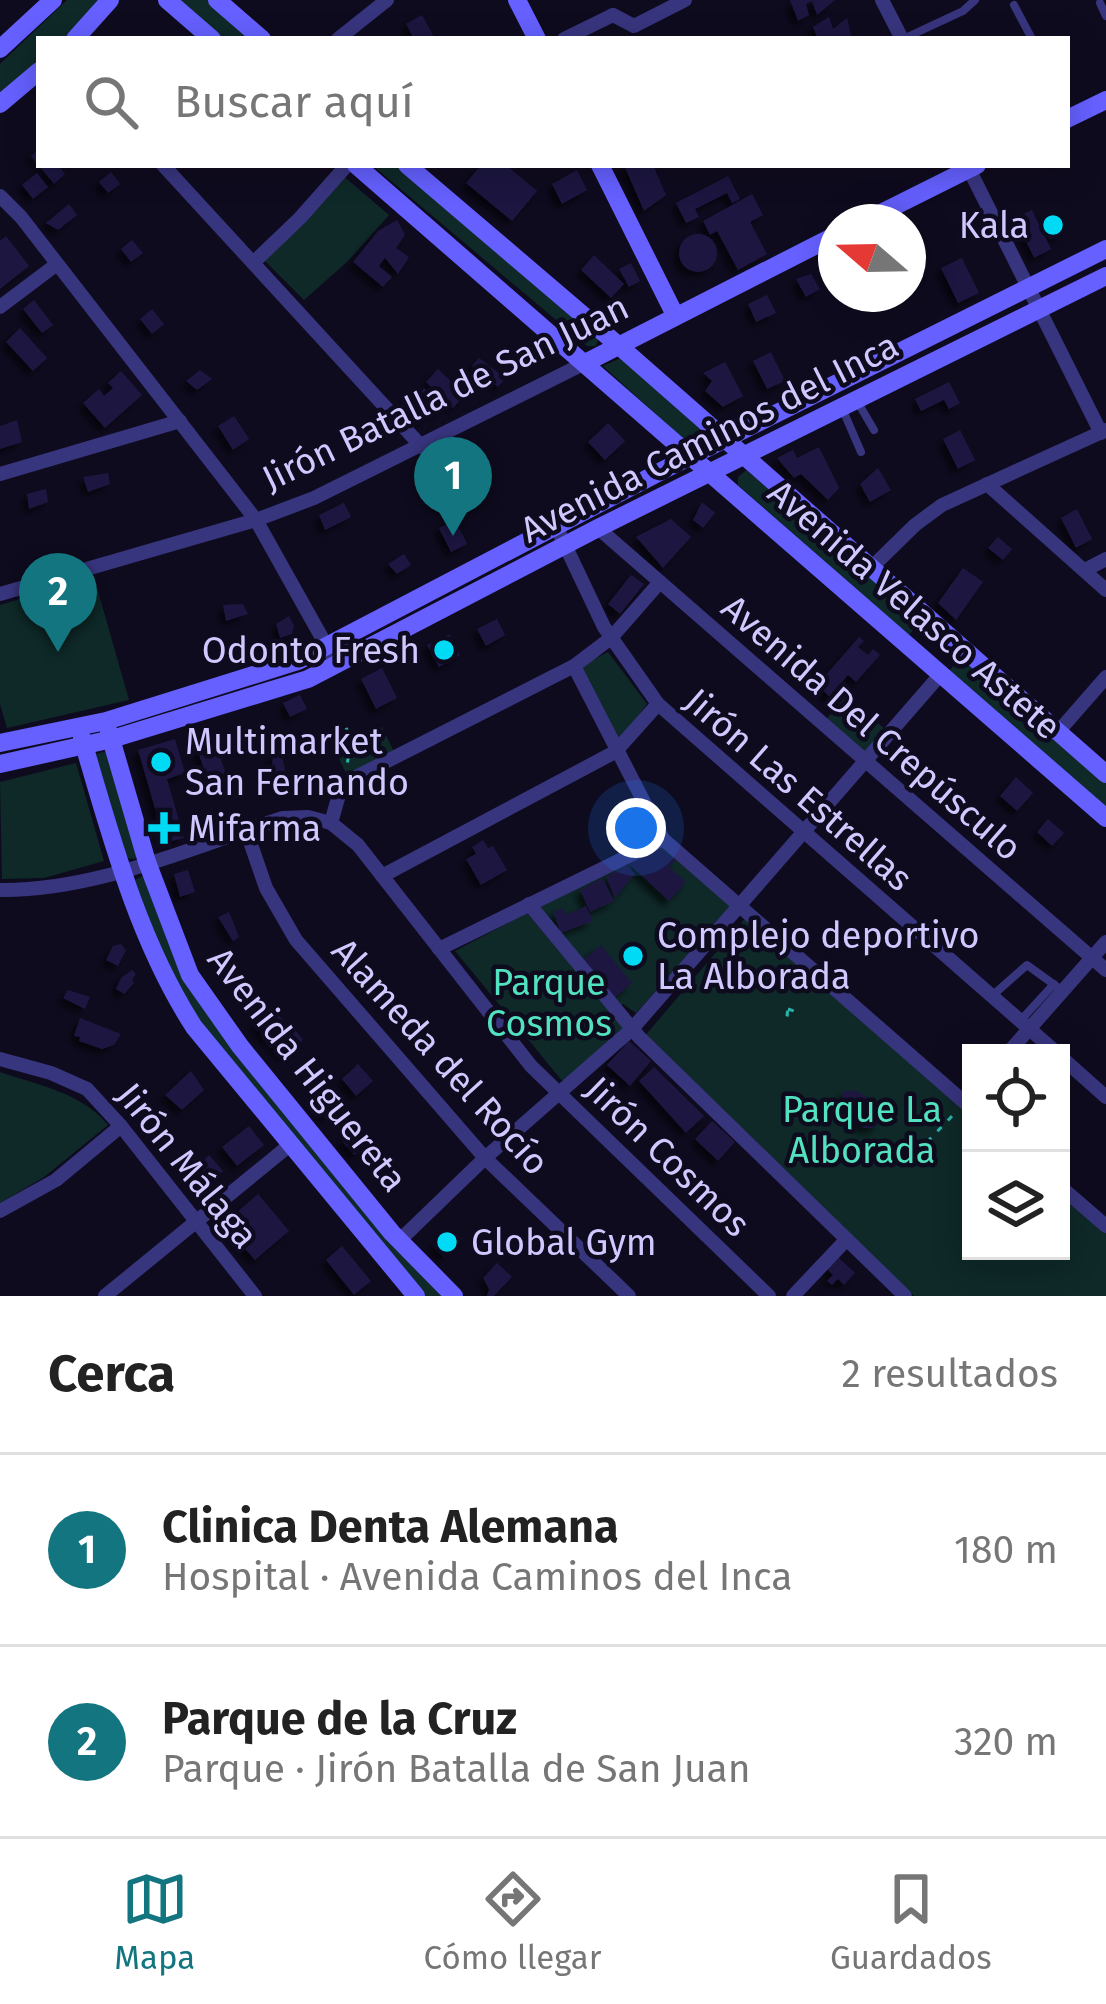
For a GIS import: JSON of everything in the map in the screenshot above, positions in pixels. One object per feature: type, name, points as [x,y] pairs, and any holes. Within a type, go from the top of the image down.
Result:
[{"type":"main road","points":[[0,50],[53,0]]},
{"type":"main road","points":[[78,36],[110,0]]},
{"type":"main road","points":[[167,0],[209,36]]},
{"type":"main road","points":[[217,0],[259,36]]},
{"type":"main road","points":[[517,0],[535,36]]},
{"type":"main road","points":[[0,104],[36,74]]},
{"type":"main road","points":[[1070,114],[1106,100]]},
{"type":"main road","name":"Avenida Velasco Astete","points":[[356,168],[587,362],[1106,818]]},
{"type":"main road","name":"Avenida Velasco Astete","points":[[411,168],[1106,774]]},
{"type":"main road","points":[[602,168],[675,315]]},
{"type":"main road","points":[[897,204],[967,168]]},
{"type":"main road","name":"Jirón Batalla de San Juan","points":[[587,362],[818,244]]},
{"type":"main road","name":"Avenida Caminos del Inca","points":[[109,730],[276,669],[327,645],[1106,249]]},
{"type":"main road","name":"Avenida Caminos del Inca","points":[[0,764],[82,737],[281,690],[1106,276]]},
{"type":"main road","points":[[907,647],[929,621]]},
{"type":"main road","points":[[936,672],[954,643]]},
{"type":"main road","name":"Avenida Higuereta","points":[[109,730],[179,957],[201,992],[399,1241],[454,1296]]},
{"type":"main road","name":"Avenida Caminos del Inca","points":[[0,743],[82,737]]},
{"type":"main road","name":"Avenida Higuereta","points":[[82,737],[123,870],[165,982],[194,1028],[416,1296]]},
{"type":"street","points":[[342,36],[387,0]]},
{"type":"street","points":[[569,36],[614,7],[620,22],[634,26],[685,0]]},
{"type":"street","points":[[882,0],[901,36]]},
{"type":"street","points":[[166,168],[422,447]]},
{"type":"street","points":[[253,262],[349,168]]},
{"type":"street","points":[[871,569],[915,525],[942,506],[1104,432],[972,168]]},
{"type":"street","points":[[0,196],[256,520],[336,664]]},
{"type":"street","points":[[0,307],[57,264]]},
{"type":"street","name":"Jirón Batalla de San Juan","points":[[0,593],[256,520],[314,498],[587,362]]},
{"type":"street","points":[[0,474],[180,421]]},
{"type":"street","points":[[987,484],[1106,590]]},
{"type":"street","name":"Jirón Las Estrellas","points":[[556,526],[611,638],[658,704],[1047,1044]]},
{"type":"street","name":"Avenida Del Crepúsculo","points":[[598,529],[1106,970]]},
{"type":"street","points":[[1084,570],[1106,560]]},
{"type":"street","points":[[0,876],[0,890],[41,889],[123,870],[283,818],[308,817],[331,824],[340,790],[359,774],[574,666],[611,638],[660,583]]},
{"type":"street","points":[[574,666],[663,839],[962,1096]]},
{"type":"street","points":[[399,1241],[632,1029],[804,835],[936,672]]},
{"type":"street","points":[[1058,732],[1106,677]]},
{"type":"street","points":[[382,876],[615,752],[658,704]]},
{"type":"street","name":"Jirón Cosmos","points":[[331,824],[358,845],[531,1066],[769,1296]]},
{"type":"street","name":"Alameda del Rocío","points":[[246,830],[266,888],[296,940],[485,1158],[629,1296]]},
{"type":"street","points":[[439,949],[663,839]]},
{"type":"street","points":[[530,904],[632,1029],[905,1296]]},
{"type":"street","points":[[1013,1044],[1058,988],[1106,942]]},
{"type":"street","name":"Jirón Málaga","points":[[0,1059],[87,1089],[122,1126],[255,1296]]},
{"type":"street","name":"Jirón Las Estrellas","points":[[1070,1065],[1106,1097]]},
{"type":"street","points":[[0,1211],[56,1180],[122,1126]]},
{"type":"street","points":[[105,1296],[291,1144]]},
{"type":"street","points":[[1070,1195],[1106,1226]]},
{"type":"street","points":[[793,1296],[846,1240]]},
{"type":"lane","points":[[909,36],[976,0]]},
{"type":"lane","points":[[1100,3],[1106,16]]},
{"type":"lane","points":[[1015,4],[1031,36]]},
{"type":"lane","points":[[849,403],[874,430]]},
{"type":"lane","points":[[849,403],[861,452]]},
{"type":"lane","points":[[992,996],[1027,965],[1058,988]]},
{"type":"path","points":[[340,790],[351,748],[346,728]]},
{"type":"path","points":[[927,1142],[962,1109]]},
{"type":"green space","points":[[67,0],[101,0],[67,36],[36,36],[36,63],[0,93],[0,64]]},
{"type":"green space","points":[[177,0],[207,0],[249,36],[219,36]]},
{"type":"green space","points":[[376,168],[402,168],[599,337],[596,346],[587,346]]},
{"type":"green space","points":[[341,174],[389,215],[304,300],[261,257]]},
{"type":"green space","points":[[621,358],[708,436],[691,446],[603,366]]},
{"type":"green space","points":[[746,470],[921,621],[909,635],[738,485],[738,477]]},
{"type":"green space","points":[[94,577],[129,700],[7,728],[0,704],[0,605]]},
{"type":"green space","points":[[608,652],[647,704],[616,746],[578,667]]},
{"type":"green space","points":[[961,657],[1106,782],[1106,806],[949,671]]},
{"type":"green space","points":[[847,695],[887,731],[865,757],[824,722]]},
{"type":"green space","points":[[382,727],[394,752],[347,775],[335,750]]},
{"type":"green space","points":[[107,751],[138,854],[135,859],[126,858],[96,754]]},
{"type":"green space","points":[[76,763],[104,861],[44,878],[2,879],[0,782]]},
{"type":"green space","name":"Complejo deportivo La Alborada","points":[[660,844],[733,904],[636,1013],[623,1004],[618,1008],[537,904]]},
{"type":"green space","points":[[143,876],[174,958],[448,1296],[424,1296],[169,983],[135,880]]},
{"type":"green space","name":"Parque Cosmos","points":[[527,913],[624,1027],[564,1083],[455,951]]},
{"type":"green space","name":"Parque La Alborada","points":[[746,917],[962,1106],[962,1260],[1070,1260],[1070,1200],[1106,1232],[1106,1296],[914,1296],[643,1038]]},
{"type":"green space","points":[[0,1072],[72,1098],[108,1125],[44,1177],[0,1203]]},
{"type":"building","points":[[790,0],[835,0],[817,15],[812,1],[806,4],[809,15],[798,21]]},
{"type":"building","points":[[422,15],[433,36],[412,36],[406,24]]},
{"type":"building","points":[[829,17],[833,29],[847,18],[851,36],[817,36],[813,27]]},
{"type":"building","points":[[41,168],[60,168],[65,174],[54,184]]},
{"type":"building","points":[[478,168],[510,168],[537,191],[512,221],[466,183]]},
{"type":"building","points":[[625,168],[654,168],[666,195],[644,211]]},
{"type":"building","points":[[577,170],[587,190],[562,204],[552,184]]},
{"type":"building","points":[[111,172],[120,184],[108,193],[99,182]]},
{"type":"building","points":[[37,173],[48,187],[33,199],[22,185]]},
{"type":"building","points":[[728,176],[740,199],[732,203],[727,193],[695,209],[699,217],[686,223],[676,203]]},
{"type":"building","points":[[752,194],[763,215],[750,222],[767,254],[738,270],[717,231],[710,235],[703,221]]},
{"type":"building","points":[[69,204],[77,215],[58,230],[46,223]]},
{"type":"building","points":[[1032,210],[1051,249],[1034,258],[1015,218]]},
{"type":"building","name":"Kala","points":[[1054,212],[1064,233],[1053,239],[1042,218]]},
{"type":"building","points":[[397,220],[405,235],[396,248],[409,257],[398,274],[385,258],[379,266],[392,277],[383,287],[353,262],[378,231]]},
{"type":"building","points":[[698,234],[712,239],[717,253],[712,267],[698,272],[684,267],[679,253],[684,239]]},
{"type":"building","points":[[6,236],[29,266],[0,289],[0,241]]},
{"type":"building","points":[[132,240],[143,253],[131,262],[121,249]]},
{"type":"building","points":[[594,255],[624,284],[611,298],[581,270]]},
{"type":"building","points":[[962,258],[979,293],[958,303],[941,268]]},
{"type":"building","points":[[631,263],[640,281],[629,287],[619,269]]},
{"type":"building","points":[[811,274],[818,290],[806,297],[796,279]]},
{"type":"building","points":[[767,295],[776,313],[756,322],[748,304]]},
{"type":"building","points":[[34,300],[53,325],[42,333],[23,309]]},
{"type":"building","points":[[152,309],[164,324],[152,334],[140,319]]},
{"type":"building","points":[[20,328],[47,358],[33,371],[6,342]]},
{"type":"building","points":[[771,352],[785,381],[767,389],[753,361]]},
{"type":"building","points":[[479,358],[505,378],[498,387],[472,366]]},
{"type":"building","points":[[725,362],[743,396],[723,407],[705,391],[712,381],[703,373]]},
{"type":"building","points":[[438,369],[465,395],[453,408],[426,382]]},
{"type":"building","points":[[200,370],[212,379],[197,390],[186,381]]},
{"type":"building","points":[[121,371],[142,395],[105,428],[83,403],[99,389],[104,396],[113,388],[108,383]]},
{"type":"building","points":[[949,382],[960,403],[949,409],[944,400],[921,411],[915,399]]},
{"type":"building","points":[[424,388],[443,407],[435,414],[431,410],[420,421],[402,404],[415,390],[419,394]]},
{"type":"building","points":[[234,416],[249,439],[233,450],[218,426]]},
{"type":"building","points":[[17,420],[22,442],[0,449],[0,426]]},
{"type":"building","points":[[608,423],[625,441],[605,460],[588,442]]},
{"type":"building","points":[[960,430],[975,460],[958,469],[943,439]]},
{"type":"building","points":[[819,447],[839,488],[828,500],[801,474],[794,478],[777,458],[793,450],[797,458]]},
{"type":"building","points":[[878,468],[891,490],[870,502],[860,484]]},
{"type":"building","points":[[108,473],[110,484],[88,492],[83,477]]},
{"type":"building","points":[[46,489],[48,502],[29,509],[27,494]]},
{"type":"building","points":[[702,502],[715,513],[703,528],[693,520]]},
{"type":"building","points":[[344,503],[351,517],[325,530],[319,515]]},
{"type":"building","points":[[1077,509],[1092,539],[1076,548],[1061,518]]},
{"type":"building","points":[[671,519],[691,537],[663,568],[636,537]]},
{"type":"building","points":[[455,520],[467,544],[451,552],[439,528]]},
{"type":"building","points":[[998,537],[1012,549],[1003,560],[988,548]]},
{"type":"building","points":[[404,554],[411,565],[397,574],[388,564]]},
{"type":"building","points":[[963,568],[983,582],[956,620],[938,603]]},
{"type":"building","points":[[631,575],[644,584],[620,614],[608,604]]},
{"type":"building","points":[[243,604],[248,614],[226,621],[223,605]]},
{"type":"building","points":[[289,616],[292,634],[280,638],[276,624]]},
{"type":"building","points":[[497,619],[505,635],[486,646],[477,629]]},
{"type":"building","name":"Odonto Fresh","points":[[449,634],[460,655],[439,667],[427,645]]},
{"type":"building","points":[[859,637],[864,641],[858,647],[868,655],[873,649],[880,655],[856,682],[848,675],[842,682],[848,687],[835,702],[817,685]]},
{"type":"building","points":[[382,668],[397,698],[376,709],[361,679]]},
{"type":"building","points":[[300,695],[307,709],[290,717],[283,703]]},
{"type":"building","points":[[213,737],[227,777],[209,783],[195,744]]},
{"type":"building","points":[[175,739],[185,773],[167,779],[184,838],[165,843],[138,750]]},
{"type":"building","points":[[281,753],[287,778],[271,781],[273,754]]},
{"type":"building","points":[[1016,777],[1033,793],[1017,811],[1000,796]]},
{"type":"building","points":[[1048,819],[1064,833],[1052,846],[1037,832]]},
{"type":"building","points":[[483,840],[488,848],[493,846],[507,870],[481,885],[466,859],[476,854],[472,847]]},
{"type":"building","points":[[661,848],[676,860],[669,867],[686,882],[669,901],[628,863]]},
{"type":"building","points":[[627,865],[635,874],[615,898],[606,877]]},
{"type":"building","points":[[188,870],[195,892],[180,897],[174,874]]},
{"type":"building","points":[[603,878],[614,901],[590,912],[580,890]]},
{"type":"building","points":[[586,906],[593,921],[561,933],[553,912],[563,908],[566,915]]},
{"type":"building","points":[[229,912],[239,937],[233,941],[218,917]]},
{"type":"building","points":[[121,944],[126,950],[118,966],[106,960],[113,946]]},
{"type":"building","points":[[601,945],[632,983],[613,999],[581,962]]},
{"type":"building","points":[[132,970],[134,983],[124,994],[116,989]]},
{"type":"building","points":[[68,990],[90,997],[85,1009],[63,998]]},
{"type":"building","points":[[272,1007],[287,1025],[267,1042],[255,1022]]},
{"type":"building","points":[[80,1018],[121,1034],[114,1045],[102,1049],[79,1041],[74,1036]]},
{"type":"building","points":[[291,1025],[303,1040],[283,1057],[271,1042]]},
{"type":"building","points":[[629,1041],[651,1061],[630,1086],[607,1065]]},
{"type":"building","points":[[358,1064],[373,1081],[356,1096],[342,1079]]},
{"type":"building","points":[[654,1067],[704,1116],[686,1133],[639,1081]]},
{"type":"building","points":[[191,1071],[204,1090],[182,1110],[165,1095]]},
{"type":"building","points":[[328,1088],[341,1104],[325,1118],[312,1102]]},
{"type":"building","points":[[843,1091],[856,1091],[874,1101],[881,1120],[873,1128],[864,1128],[849,1118],[841,1107]]},
{"type":"building","points":[[712,1121],[735,1142],[718,1161],[695,1139]]},
{"type":"building","points":[[249,1126],[264,1145],[237,1166],[222,1147]]},
{"type":"building","points":[[352,1132],[365,1146],[354,1155],[342,1141]]},
{"type":"building","points":[[209,1155],[223,1171],[206,1186],[193,1171]]},
{"type":"building","points":[[258,1194],[289,1231],[255,1260],[223,1224]]},
{"type":"building","name":"Global Gym","points":[[448,1231],[462,1239],[444,1257],[433,1246]]},
{"type":"building","points":[[342,1246],[371,1281],[354,1295],[326,1260]]},
{"type":"building","points":[[838,1257],[855,1273],[844,1285],[838,1279],[832,1285],[827,1281],[833,1275],[827,1269]]},
{"type":"building","points":[[497,1263],[512,1277],[494,1296],[487,1296],[483,1278]]},
{"type":"place","name":"Kala","points":[[1053,225]]},
{"type":"place","name":"Clinica Denta Alemana","points":[[453,536]]},
{"type":"place","name":"Odonto Fresh","points":[[444,650]]},
{"type":"place","name":"Parque de la Cruz","points":[[58,652]]},
{"type":"place","name":"Multimarket San Fernando","points":[[161,762]]},
{"type":"place","name":"Mifarma","points":[[164,828]]},
{"type":"place","name":"Complejo deportivo La Alborada","points":[[633,956]]},
{"type":"place","name":"Global Gym","points":[[447,1242]]}]
